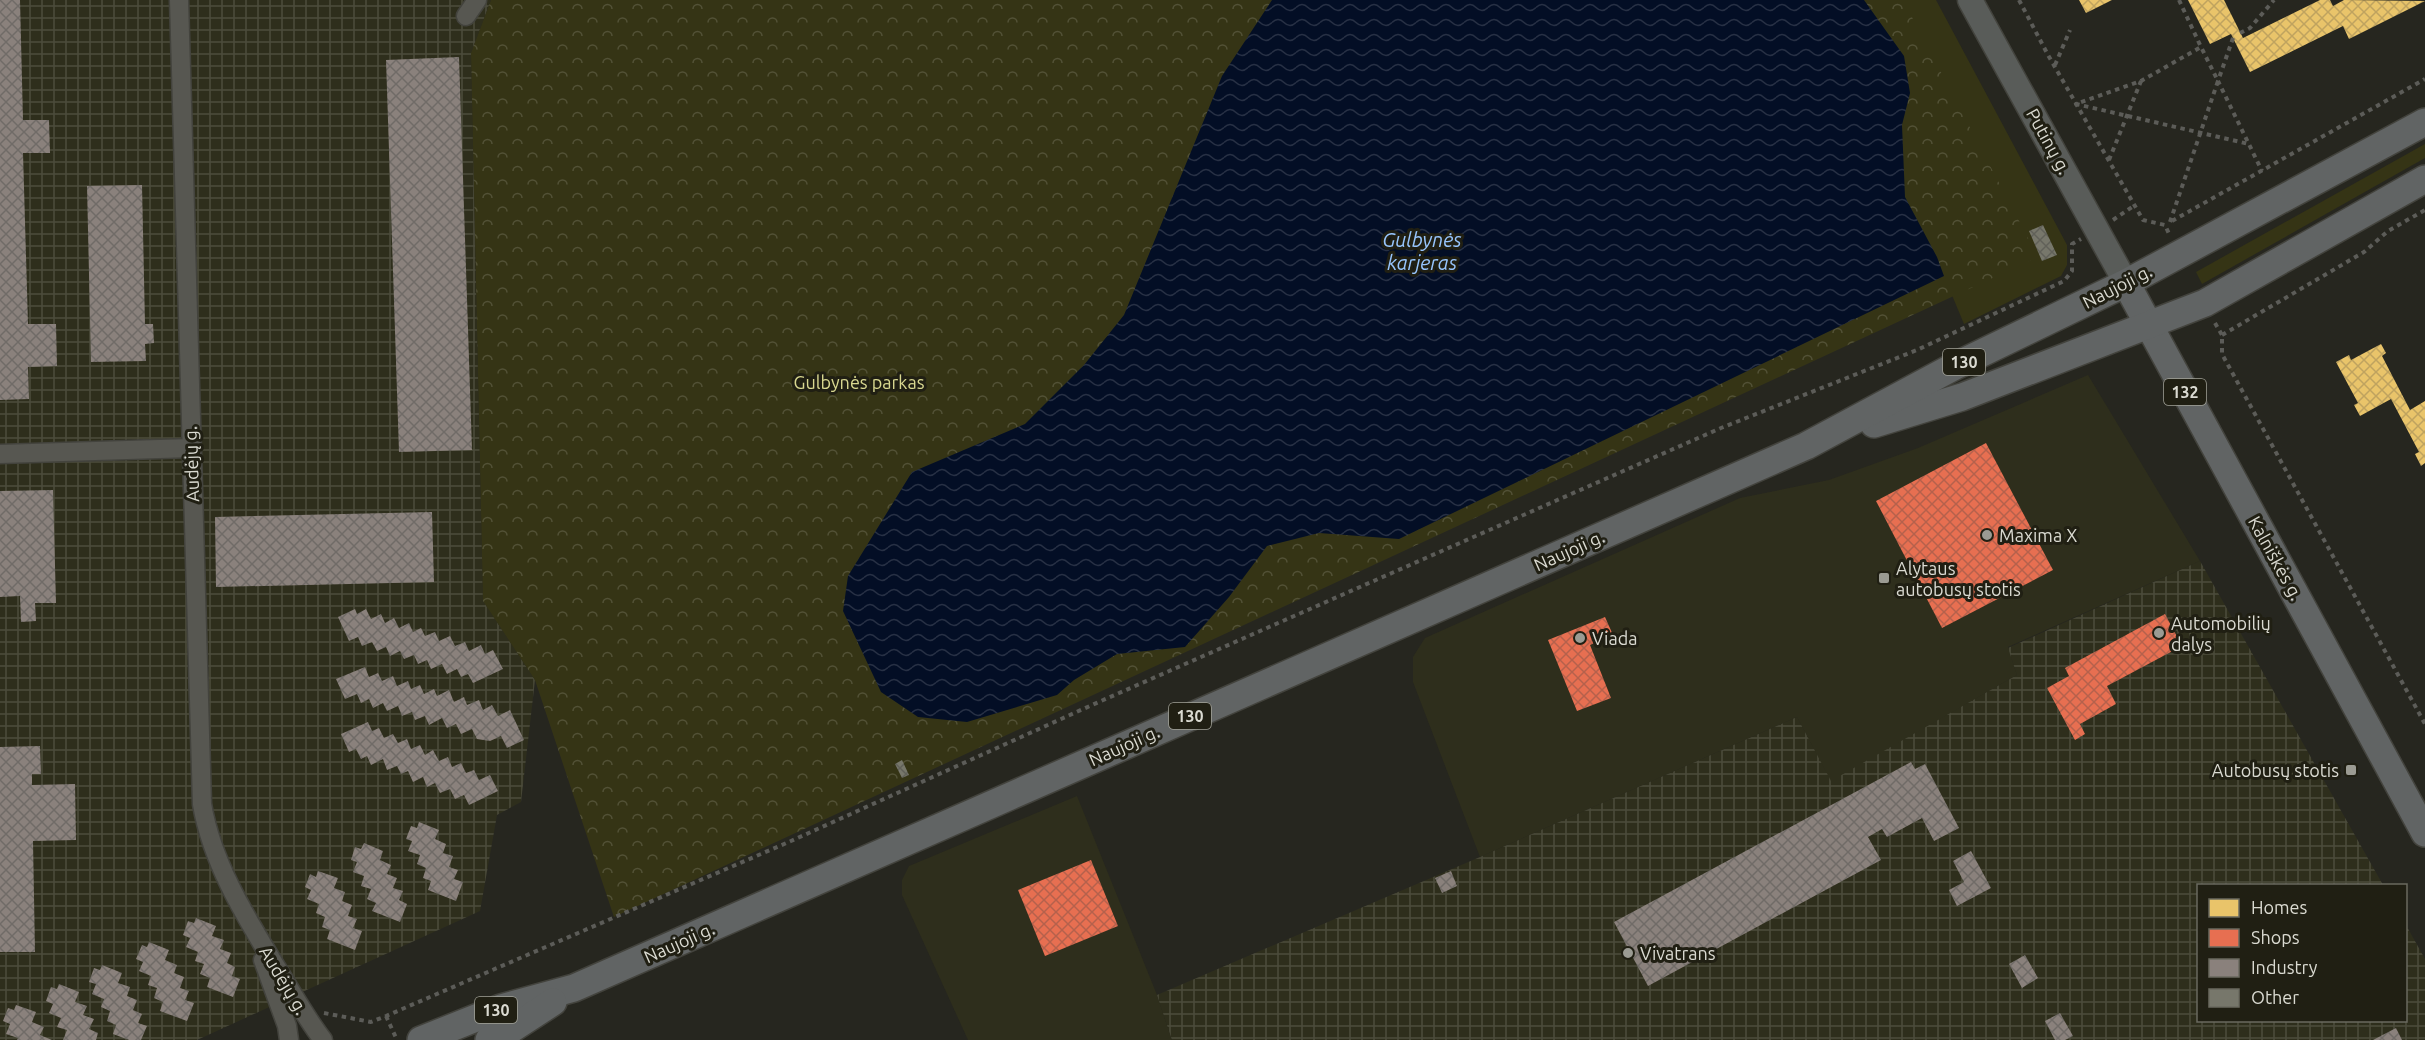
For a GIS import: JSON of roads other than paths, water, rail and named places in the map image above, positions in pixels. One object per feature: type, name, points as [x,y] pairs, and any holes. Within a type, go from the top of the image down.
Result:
[{"type":"main road","name":"Putinų g.","points":[[1970,0],[2126,283]]},
{"type":"main road","name":"Naujoji g.","points":[[421,1040],[501,1008],[574,988],[1806,446],[1955,366],[2126,283],[2425,122]]},
{"type":"main road","name":"Naujoji g.","points":[[1806,446],[1962,397],[2205,303],[2425,179]]},
{"type":"main road","name":"Kalniškės g.","points":[[2126,283],[2425,833]]},
{"type":"main road","name":"Naujoji g.","points":[[489,1040],[510,1030],[574,988]]},
{"type":"street","name":"Audėjų g.","points":[[178,0],[202,804],[206,828],[247,919],[287,1026],[289,1040]]},
{"type":"street","points":[[466,16],[477,0]]},
{"type":"street","points":[[0,454],[190,448]]},
{"type":"street","name":"Audėjų g.","points":[[247,919],[306,1018],[323,1040]]},
{"type":"water","name":"Gulbynės karjeras","points":[[1272,0],[1864,0],[1904,56],[1910,93],[1902,125],[1905,197],[1937,257],[1944,276],[1399,539],[1319,533],[1267,546],[1229,597],[1185,647],[1117,654],[1074,680],[1057,695],[967,722],[918,717],[881,692],[843,611],[848,576],[912,472],[1025,424],[1084,365],[1124,315],[1222,76]]},
{"type":"place","name":"Maxima X","points":[[1987,535]]},
{"type":"place","name":"Alytaus autobusų stotis","points":[[1884,578]]},
{"type":"place","name":"Automobilių dalys","points":[[2159,633]]},
{"type":"place","name":"Viada","points":[[1580,638]]},
{"type":"place","name":"Autobusų stotis","points":[[2351,770]]},
{"type":"place","name":"Vivatrans","points":[[1628,953]]},
{"type":"park label","name":"Gulbynės parkas","points":[[859,382]]}]
